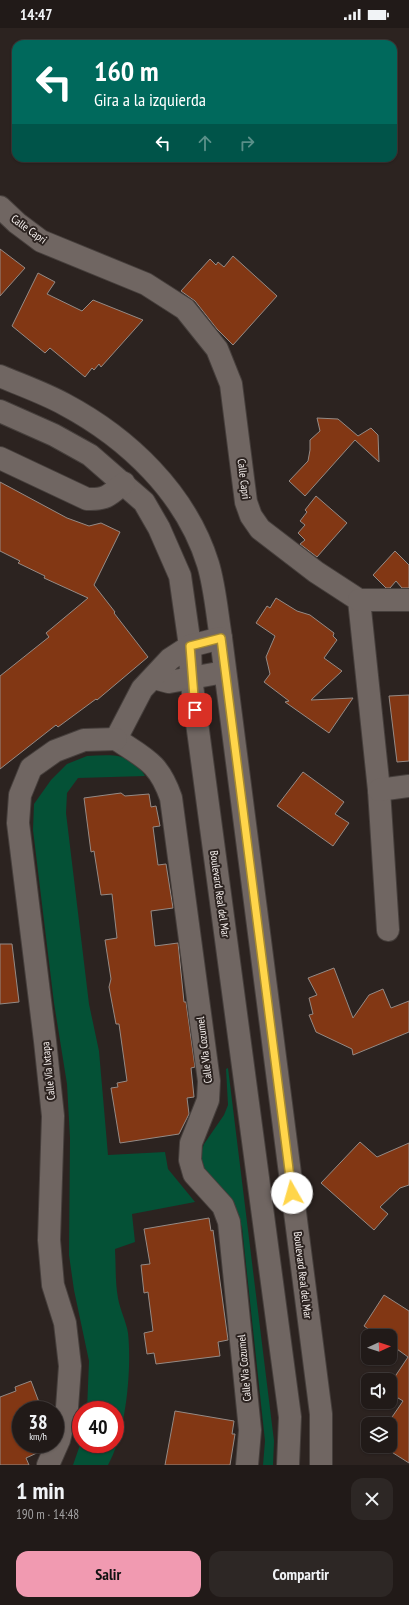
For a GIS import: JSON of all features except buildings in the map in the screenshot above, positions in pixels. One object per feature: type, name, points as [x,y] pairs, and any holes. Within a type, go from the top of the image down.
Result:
[{"type":"street","name":"Calle Capri","points":[[0,207],[17,223],[41,241],[146,284],[185,309],[217,349],[231,384],[246,502],[251,516],[260,529],[316,572],[359,600]]},
{"type":"street","name":"Boulevard Real del Mar","points":[[0,376],[64,403],[102,427],[134,453],[161,478],[186,512],[208,564],[221,638],[224,672],[321,1414],[321,1465]]},
{"type":"street","name":"Boulevard Real del Mar","points":[[0,411],[54,435],[90,455],[124,483],[144,502],[159,528],[180,576],[190,646],[191,678],[290,1417],[288,1465]]},
{"type":"street","points":[[0,458],[87,498],[100,500],[110,495],[124,483]]},
{"type":"street","points":[[388,930],[379,790],[359,600],[409,600]]},
{"type":"street","points":[[116,739],[142,689],[154,678],[170,659],[190,646],[221,638]]},
{"type":"street","points":[[154,678],[169,682],[224,672]]},
{"type":"street","name":"Calle Vía Ixtapa","points":[[48,1465],[59,1440],[67,1408],[70,1366],[65,1323],[53,1285],[49,1240],[53,1116],[18,823],[20,795],[31,768],[55,751],[84,740],[116,739]]},
{"type":"street","name":"Calle Vía Cozumel","points":[[116,739],[152,763],[165,779],[171,798],[209,1081],[208,1100],[191,1144],[190,1160],[194,1174],[223,1206],[229,1222],[250,1430],[247,1465]]},
{"type":"street","points":[[379,790],[409,786]]},
{"type":"green space","points":[[104,755],[120,757],[134,763],[140,768],[145,776],[78,778],[67,793],[66,813],[89,1004],[99,1051],[108,1155],[165,1152],[168,1169],[195,1202],[132,1214],[135,1242],[115,1249],[117,1292],[128,1333],[129,1348],[128,1382],[124,1413],[124,1401],[87,1401],[89,1361],[74,1290],[69,1255],[70,1138],[67,1084],[54,1003],[33,830],[34,804],[51,780],[67,764],[87,756]]},
{"type":"green space","points":[[228,1068],[274,1441],[273,1465],[263,1465],[265,1441],[242,1227],[235,1212],[201,1164],[201,1152],[204,1144],[224,1115],[228,1105],[226,1069]]},
{"type":"green space","points":[[77,1453],[114,1453],[108,1465],[73,1465]]},
{"type":"route","points":[[195,710],[191,678],[190,646],[221,638],[226,688],[292,1193]]}]
